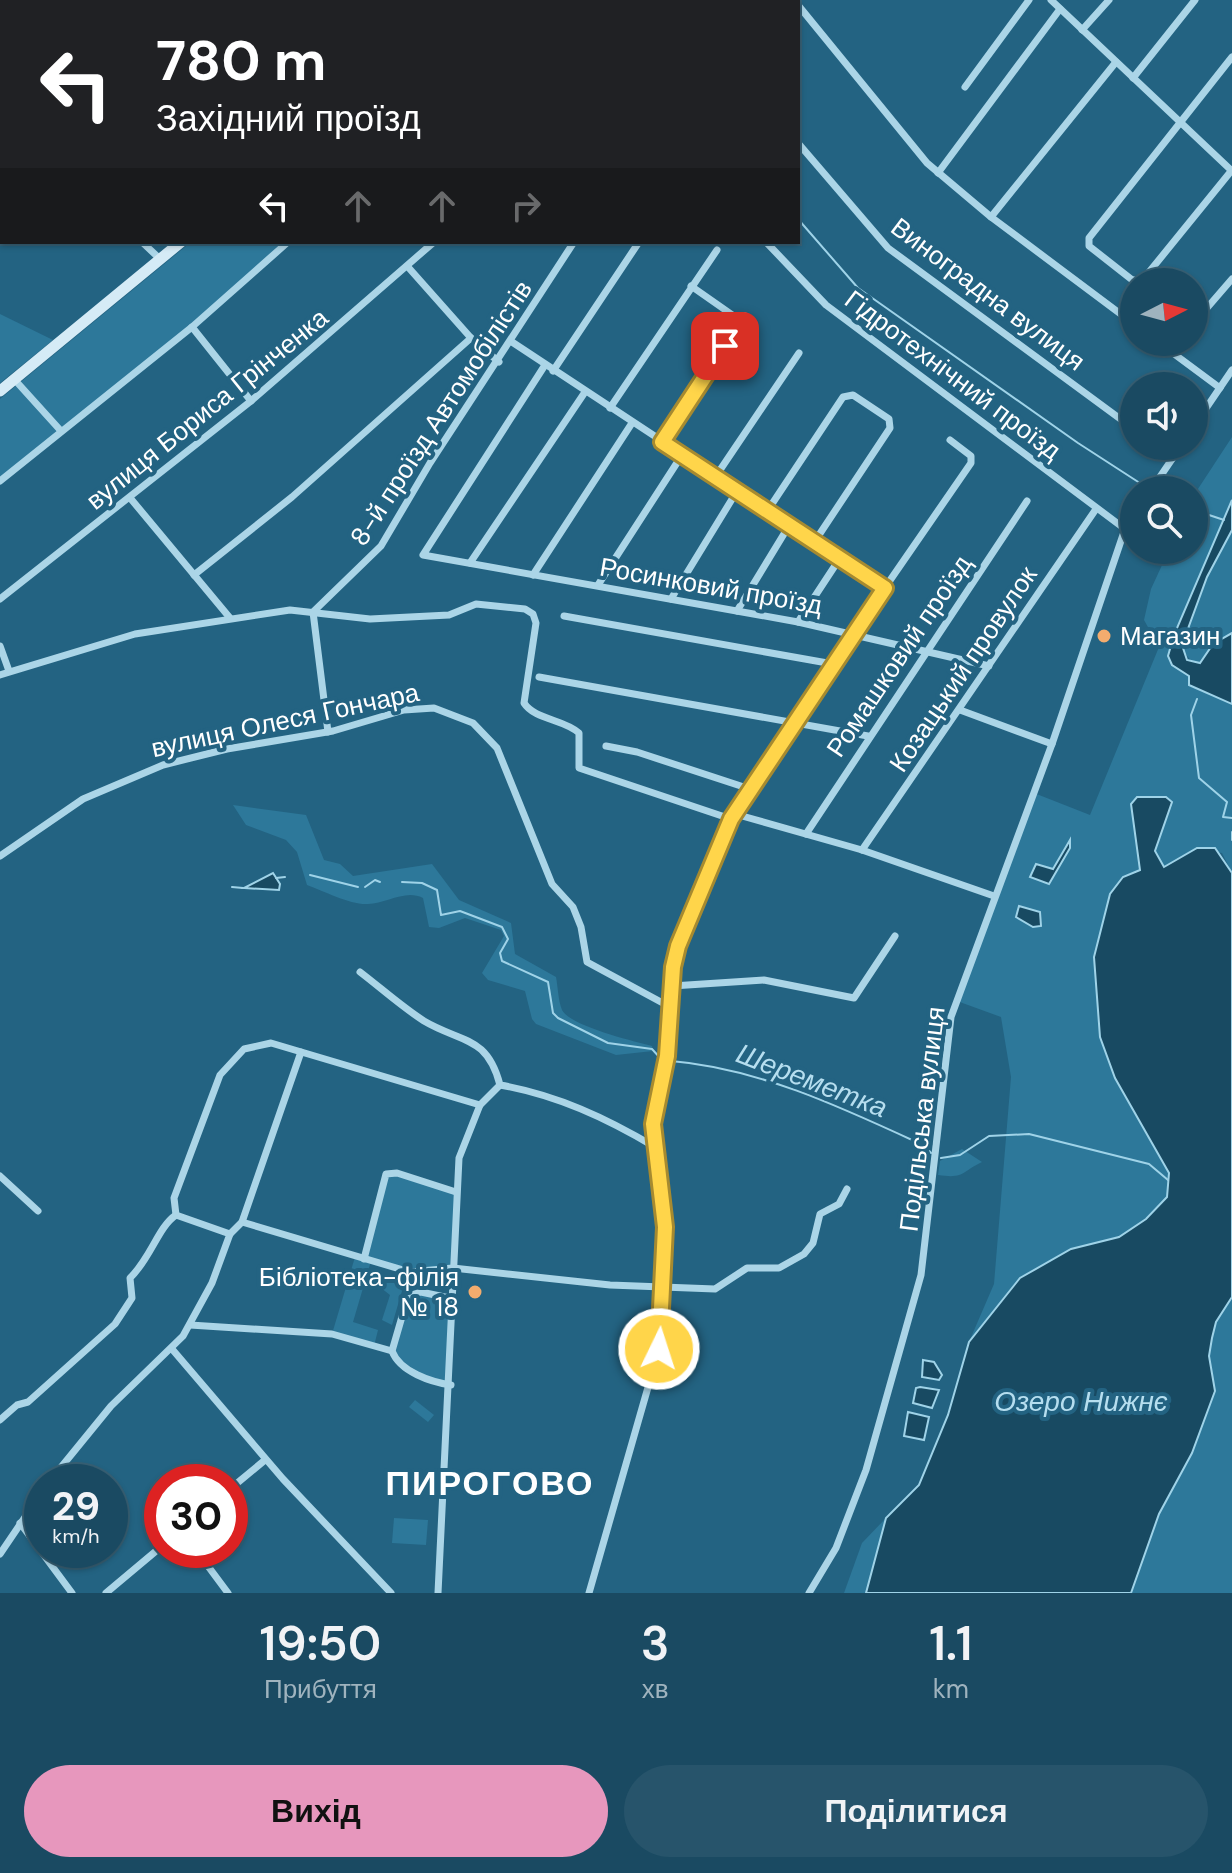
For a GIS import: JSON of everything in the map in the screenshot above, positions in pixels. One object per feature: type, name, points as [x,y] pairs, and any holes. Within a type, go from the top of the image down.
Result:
[{"type":"main road","points":[[0,391],[179,244]]},
{"type":"street","points":[[965,87],[1029,0]]},
{"type":"street","points":[[1051,0],[1232,170],[1152,268]]},
{"type":"street","points":[[1082,30],[1109,0]]},
{"type":"street","points":[[1133,78],[1195,0]]},
{"type":"street","points":[[800,7],[938,173],[991,217],[1120,314]]},
{"type":"street","points":[[938,173],[1060,9]]},
{"type":"street","points":[[1120,270],[1089,246],[1089,238],[1232,57]]},
{"type":"street","points":[[991,217],[1116,62]]},
{"type":"street","name":"Виноградна вулиця","points":[[800,145],[888,248],[1120,419]]},
{"type":"street","points":[[144,244],[160,259]]},
{"type":"street","points":[[0,481],[192,327],[286,244]]},
{"type":"street","name":"вулиця Бориса Грінченка","points":[[0,599],[131,499],[251,401],[432,244]]},
{"type":"street","name":"8-й проїзд Автомобілістів","points":[[313,612],[381,546],[430,463],[499,362],[573,244]]},
{"type":"street","points":[[553,371],[638,244]]},
{"type":"street","name":"Гідротехнічний проїзд","points":[[768,244],[815,297],[1030,455],[1120,526]]},
{"type":"street","points":[[610,408],[717,250]]},
{"type":"street","points":[[408,267],[471,338],[499,362]]},
{"type":"street","points":[[1208,307],[1232,279]]},
{"type":"street","points":[[662,442],[743,318],[691,286]]},
{"type":"street","points":[[192,327],[251,401]]},
{"type":"street","points":[[194,575],[292,497],[471,338]]},
{"type":"street","points":[[512,342],[885,588]]},
{"type":"street","points":[[716,476],[799,353]]},
{"type":"street","points":[[1177,356],[1220,388]]},
{"type":"street","name":"Росинковий проїзд","points":[[545,365],[423,555],[798,622],[989,666]]},
{"type":"street","points":[[1208,406],[1232,370]]},
{"type":"street","points":[[14,379],[61,431]]},
{"type":"street","points":[[470,563],[585,392]]},
{"type":"street","points":[[768,510],[843,397],[853,395],[889,419],[890,428],[815,541]]},
{"type":"street","points":[[533,575],[632,423]]},
{"type":"street","points":[[589,1593],[657,1359],[664,1287],[665,1217],[655,1147],[654,1113],[667,1056],[673,967],[682,933],[733,816],[971,463],[971,456],[950,440]]},
{"type":"street","points":[[598,585],[682,455]]},
{"type":"street","points":[[671,599],[737,491]]},
{"type":"street","points":[[131,499],[230,618]]},
{"type":"street","name":"Ромашковий проїзд","points":[[806,834],[868,736],[1027,501]]},
{"type":"street","name":"Козацький провулок","points":[[862,850],[1096,509]]},
{"type":"street","points":[[737,611],[790,524]]},
{"type":"street","name":"Подільська вулиця","points":[[809,1593],[836,1548],[852,1507],[906,1337],[921,1275],[930,1215],[951,1017],[1052,744],[1120,544]]},
{"type":"street","points":[[798,622],[840,558]]},
{"type":"street","points":[[0,675],[124,636],[290,610],[370,619],[449,615],[476,604],[528,610],[534,616],[536,628],[522,694],[524,703],[528,709],[572,727],[579,733],[579,768],[733,816],[862,850],[994,896]]},
{"type":"street","points":[[313,612],[328,732]]},
{"type":"street","points":[[564,616],[833,664]]},
{"type":"street","points":[[0,646],[9,671]]},
{"type":"street","points":[[539,677],[868,736]]},
{"type":"street","name":"вулиця Олеся Гончара","points":[[0,856],[83,799],[118,781],[199,755],[328,732],[422,707],[452,712],[473,723],[502,757],[552,884],[577,917],[587,962],[672,1008]]},
{"type":"street","points":[[960,710],[1052,744]]},
{"type":"street","points":[[606,746],[637,752],[750,789]]},
{"type":"street","points":[[672,986],[764,980],[854,998],[895,936]]},
{"type":"street","points":[[360,972],[425,1022],[483,1049],[493,1061],[500,1085]]},
{"type":"street","points":[[176,1215],[176,1188],[220,1075],[244,1049],[271,1043],[480,1105]]},
{"type":"street","points":[[64,1464],[111,1406],[172,1349],[190,1325],[212,1283],[230,1234],[242,1222],[301,1052]]},
{"type":"street","points":[[500,1085],[534,1092],[605,1118],[655,1147]]},
{"type":"street","points":[[438,1593],[451,1385],[456,1192],[461,1151],[480,1105],[500,1085]]},
{"type":"street","points":[[364,1259],[383,1179],[388,1173],[456,1192]]},
{"type":"street","points":[[0,1176],[38,1211]]},
{"type":"street","points":[[242,1222],[410,1272],[453,1268],[664,1287],[719,1288],[750,1267],[783,1267],[809,1249],[820,1214],[839,1204],[847,1189]]},
{"type":"street","points":[[176,1215],[230,1234]]},
{"type":"street","points":[[0,1420],[17,1405],[28,1402],[115,1324],[132,1298],[130,1278],[150,1257],[165,1224],[176,1215]]},
{"type":"street","points":[[451,1385],[428,1381],[397,1361],[392,1351],[408,1296],[419,1292],[454,1299]]},
{"type":"street","points":[[190,1325],[332,1334],[392,1351]]},
{"type":"street","points":[[172,1349],[265,1460],[349,1553],[391,1593]]},
{"type":"street","points":[[248,1474],[265,1460]]},
{"type":"street","points":[[0,1554],[24,1517]]},
{"type":"street","points":[[20,1523],[72,1593]]},
{"type":"street","points":[[106,1593],[144,1561]]},
{"type":"street","points":[[209,1568],[228,1593]]},
{"type":"shaded area","points":[[189,244],[286,244],[192,327],[0,480],[0,399]]},
{"type":"shaded area","points":[[0,314],[53,340],[0,383]]},
{"type":"shaded area","points":[[1232,437],[1232,500],[1208,556],[1208,476]]},
{"type":"shaded area","points":[[1232,530],[1232,633],[1194,664],[1182,650],[1188,621],[1201,588]]},
{"type":"shaded area","points":[[1163,564],[1205,564],[1168,656],[1189,676],[1190,686],[1232,704],[1232,873],[1222,853],[1197,848],[1165,867],[1115,1078],[1169,1173],[1167,1197],[1146,1219],[1119,1237],[1071,1249],[1020,1278],[969,1342],[994,1284],[1011,1077],[1001,1017],[957,1001],[1034,793],[1090,815],[1159,647],[1144,620],[1151,589]]},
{"type":"shaded area","points":[[233,805],[306,815],[324,860],[340,864],[353,876],[432,864],[459,900],[511,923],[515,954],[556,977],[562,1010],[567,1016],[603,1032],[652,1046],[653,1051],[616,1055],[536,1024],[525,991],[488,980],[482,973],[504,936],[501,930],[465,918],[439,928],[429,927],[423,898],[416,896],[361,904],[307,885],[297,852],[286,840],[246,825]]},
{"type":"shaded area","points":[[962,1149],[982,1162],[962,1174],[938,1175],[940,1161]]},
{"type":"shaded area","points":[[388,1173],[456,1192],[453,1268],[410,1272],[371,1261],[353,1322],[378,1330],[374,1346],[332,1334],[355,1257],[363,1259]]},
{"type":"shaded area","points":[[378,1272],[393,1277],[402,1291],[392,1325],[382,1320],[390,1295],[376,1284]]},
{"type":"shaded area","points":[[414,1293],[454,1299],[451,1385],[428,1381],[393,1356],[406,1300]]},
{"type":"shaded area","points":[[1232,1297],[1232,1593],[1131,1593],[1159,1514],[1192,1453],[1215,1391],[1209,1356],[1212,1338],[1216,1322]]},
{"type":"shaded area","points":[[415,1400],[434,1415],[428,1422],[409,1407]]},
{"type":"shaded area","points":[[394,1518],[428,1520],[426,1545],[392,1543]]},
{"type":"shaded area","points":[[886,1518],[866,1593],[844,1593],[862,1543]]},
{"type":"water","points":[[1232,500],[1232,530],[1207,577],[1182,645],[1187,660],[1200,663],[1213,644],[1232,633],[1232,704],[1189,685],[1189,676],[1172,665],[1168,656],[1205,564],[1208,564],[1208,556]]},
{"type":"water","name":"Озеро Нижнє","points":[[1137,797],[1166,797],[1172,802],[1155,851],[1164,867],[1197,848],[1215,848],[1232,873],[1232,1297],[1216,1322],[1212,1338],[1209,1356],[1215,1391],[1192,1453],[1159,1514],[1131,1593],[866,1593],[886,1518],[919,1485],[948,1415],[969,1342],[1020,1278],[1071,1249],[1119,1237],[1146,1219],[1167,1197],[1169,1173],[1115,1078],[1100,1037],[1094,957],[1110,894],[1123,877],[1140,870],[1131,804]]},
{"type":"water","points":[[1070,840],[1070,848],[1049,884],[1030,877],[1036,864],[1053,869]]},
{"type":"water","points":[[273,873],[280,884],[279,890],[244,888]]},
{"type":"water","points":[[1019,906],[1040,912],[1041,926],[1033,927],[1016,917]]},
{"type":"water","points":[[923,1360],[934,1362],[942,1375],[939,1380],[922,1377]]},
{"type":"water","points":[[916,1388],[939,1390],[932,1408],[913,1403]]},
{"type":"water","points":[[908,1412],[929,1417],[924,1440],[904,1436]]},
{"type":"waterway","points":[[800,221],[858,288],[1129,476]]},
{"type":"waterway","points":[[1208,515],[1224,520]]},
{"type":"waterway","points":[[1197,699],[1191,715],[1199,778],[1227,802],[1223,817],[1232,818]]},
{"type":"waterway","points":[[1232,832],[1232,840]]},
{"type":"waterway","name":"Шереметка","points":[[310,875],[358,887]]},
{"type":"waterway","name":"Шереметка","points":[[276,878],[285,877]]},
{"type":"waterway","name":"Шереметка","points":[[365,887],[375,880],[380,882]]},
{"type":"waterway","name":"Шереметка","points":[[402,882],[422,883],[437,890],[441,915],[460,911],[502,927],[508,939],[500,953],[502,961],[548,982],[553,1013],[558,1018],[608,1043],[652,1049],[661,1059]]},
{"type":"waterway","name":"Шереметка","points":[[232,887],[243,888]]},
{"type":"waterway","name":"Шереметка","points":[[671,1061],[737,1072],[801,1092],[925,1146],[931,1153]]},
{"type":"waterway","name":"Шереметка","points":[[941,1158],[960,1155],[989,1136],[1029,1134],[1149,1164],[1168,1180]]},
{"type":"place","name":"Магазин","points":[[1104,636]]},
{"type":"place","name":"Бібліотека-філія № 18","points":[[475,1292]]},
{"type":"district","name":"ПИРОГОВО","points":[[490,1483]]},
{"type":"route","points":[[659,1349],[665,1227],[653,1124],[667,1056],[673,967],[678,946],[731,819],[885,588],[662,442],[725,346]]}]
